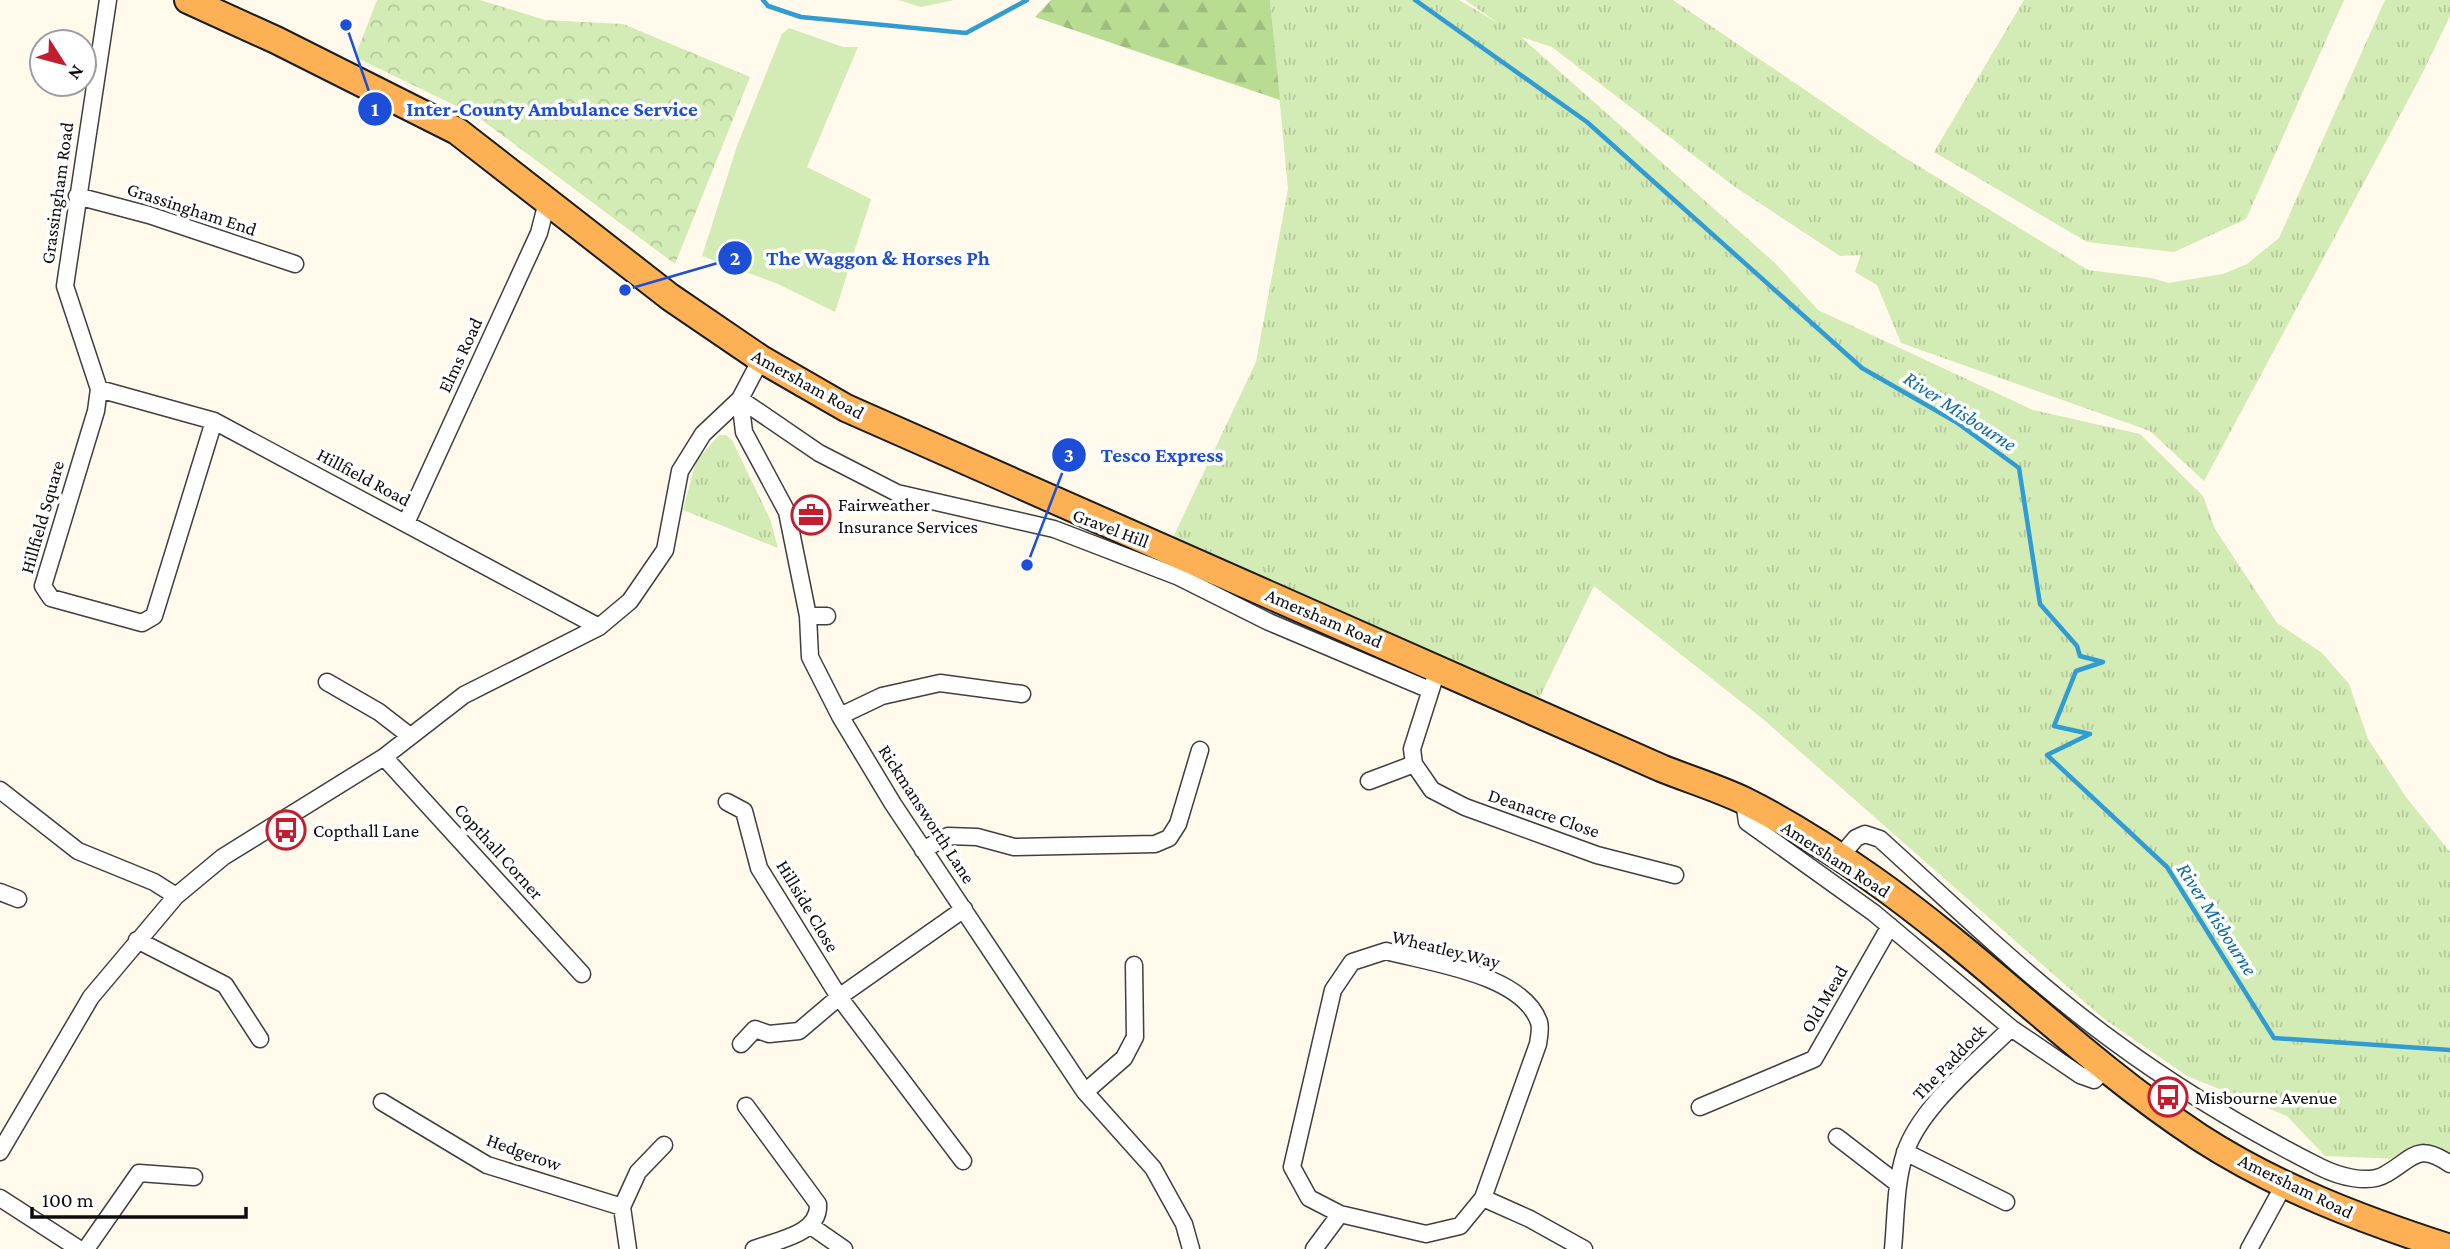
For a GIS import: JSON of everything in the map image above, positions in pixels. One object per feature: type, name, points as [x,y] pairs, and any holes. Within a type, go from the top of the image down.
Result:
[{"type":"highway","name":"Amersham Road","points":[[188,0],[276,40],[457,131],[670,297],[761,359],[846,408],[1435,679],[1744,801],[1870,877],[1940,931],[2105,1069],[2202,1138],[2285,1183],[2369,1222],[2450,1248]]},
{"type":"street","name":"Grassingham Road","points":[[99,389],[65,286],[108,0]]},
{"type":"street","name":"Grassingham End","points":[[77,196],[149,215],[295,264]]},
{"type":"street","name":"Elms Road","points":[[406,523],[539,233],[547,202]]},
{"type":"street","points":[[0,1152],[4,1133],[91,998],[137,940],[176,897],[223,857],[384,757],[464,695],[599,627],[630,601],[665,550],[680,471],[703,434],[740,399],[761,359]]},
{"type":"street","name":"Hillfield Square","points":[[99,389],[96,411],[43,586],[51,598],[142,623],[154,616],[214,421]]},
{"type":"street","name":"Hillfield Road","points":[[99,389],[214,421],[599,627]]},
{"type":"street","name":"Rickmansworth Lane","points":[[740,399],[744,432],[787,512],[808,616],[810,657],[839,716],[923,850],[1085,1092],[1153,1168],[1184,1224],[1191,1249]]},
{"type":"street","name":"Gravel Hill","points":[[740,399],[819,453],[897,493],[1054,529],[1179,577],[1269,622],[1435,679]]},
{"type":"street","points":[[808,616],[827,616]]},
{"type":"street","points":[[1368,781],[1414,764],[1412,749],[1435,679]]},
{"type":"street","points":[[327,682],[379,712],[410,736]]},
{"type":"street","points":[[839,716],[882,696],[940,683],[1022,694]]},
{"type":"street","points":[[923,850],[948,836],[977,837],[1014,848],[1155,844],[1169,838],[1178,824],[1200,750]]},
{"type":"street","name":"Copthall Corner","points":[[384,757],[582,974]]},
{"type":"street","name":"Deanacre Close","points":[[1414,764],[1432,790],[1465,807],[1597,855],[1675,875]]},
{"type":"street","points":[[0,790],[78,851],[154,882],[176,897]]},
{"type":"street","points":[[1744,801],[1747,822],[1890,926],[2011,1028],[2080,1075],[2094,1080],[2105,1069]]},
{"type":"street","name":"Hillside Close","points":[[727,802],[744,811],[759,868],[839,998],[963,1161]]},
{"type":"street","points":[[1839,858],[1856,838],[1865,834],[1880,839],[2111,1039],[2158,1072],[2323,1169],[2358,1180],[2385,1175],[2409,1156],[2422,1153],[2433,1153],[2450,1164]]},
{"type":"street","points":[[0,892],[18,899]]},
{"type":"street","points":[[741,1044],[755,1029],[769,1034],[799,1031],[839,998],[964,909]]},
{"type":"street","name":"Old Mead","points":[[1700,1107],[1814,1059],[1890,926]]},
{"type":"street","points":[[137,940],[225,985],[260,1040]]},
{"type":"street","name":"Wheatley Way","points":[[1387,951],[1501,983],[1522,996],[1540,1023],[1538,1044],[1483,1198],[1460,1226],[1426,1234],[1340,1214],[1309,1198],[1292,1167],[1332,990],[1352,962],[1387,951]]},
{"type":"street","points":[[1085,1092],[1124,1058],[1135,1037],[1134,965]]},
{"type":"street","name":"The Paddock","points":[[1893,1249],[1898,1184],[1905,1152],[1926,1115],[2011,1028]]},
{"type":"street","name":"Hedgerow","points":[[382,1101],[487,1165],[622,1207]]},
{"type":"street","points":[[746,1106],[818,1204],[819,1216],[811,1226],[754,1249]]},
{"type":"street","points":[[1837,1137],[1898,1184]]},
{"type":"street","points":[[628,1249],[622,1207],[638,1172],[664,1145]]},
{"type":"street","points":[[1905,1152],[2006,1202]]},
{"type":"street","points":[[86,1249],[139,1173],[194,1177]]},
{"type":"street","points":[[2249,1249],[2285,1183]]},
{"type":"street","points":[[0,1198],[79,1249]]},
{"type":"street","points":[[1483,1198],[1530,1219],[1584,1249]]},
{"type":"street","points":[[1314,1249],[1340,1214]]},
{"type":"street","points":[[811,1226],[844,1249]]},
{"type":"green space","points":[[377,0],[480,0],[545,20],[623,24],[750,77],[675,264],[475,115],[355,57]]},
{"type":"green space","points":[[898,0],[954,0],[921,7]]},
{"type":"green space","points":[[1051,0],[1270,0],[1280,100],[1035,17]]},
{"type":"green space","points":[[1270,0],[1459,0],[1498,23],[1465,0],[1673,0],[1902,156],[2088,270],[2152,278],[2168,283],[2223,274],[2247,264],[2279,238],[2385,0],[2450,0],[2450,16],[2422,74],[2204,481],[2150,431],[1901,343],[1877,285],[1855,272],[1861,255],[1840,256],[1735,187],[1552,47],[1521,37],[1776,264],[1818,310],[2033,410],[2140,434],[2203,496],[2215,529],[2277,623],[2322,653],[2349,684],[2368,739],[2406,797],[2450,852],[2450,1161],[2325,1156],[2287,1116],[2187,1076],[2103,1018],[1763,719],[1594,586],[1533,711],[1167,550],[1256,362],[1288,189]]},
{"type":"green space","points":[[2024,0],[2344,0],[2246,219],[2174,252],[2087,242],[1934,152]]},
{"type":"green space","points":[[789,28],[843,47],[858,47],[807,167],[871,199],[835,312],[778,284],[702,256],[737,146],[782,34]]},
{"type":"green space","points":[[719,435],[726,435],[732,440],[770,519],[778,548],[683,510],[696,461]]},
{"type":"waterway","name":"River Misbourne","points":[[763,0],[768,6],[801,17],[966,33],[1027,0]]},
{"type":"waterway","name":"River Misbourne","points":[[1415,0],[1587,122],[1862,368],[1956,422],[2019,468],[2040,604],[2077,646],[2080,656],[2103,662],[2076,671],[2054,726],[2090,734],[2047,755],[2167,867],[2274,1038],[2450,1050]]},
{"type":"place","name":"Inter-County Ambulance Service","points":[[346,25]]},
{"type":"place","name":"The Waggon & Horses Ph","points":[[625,290]]},
{"type":"place","name":"Fairweather Insurance Services","points":[[811,515]]},
{"type":"place","name":"Tesco Express","points":[[1027,565]]},
{"type":"place","name":"Copthall Lane","points":[[286,830]]},
{"type":"place","name":"Misbourne Avenue","points":[[2168,1097]]}]
